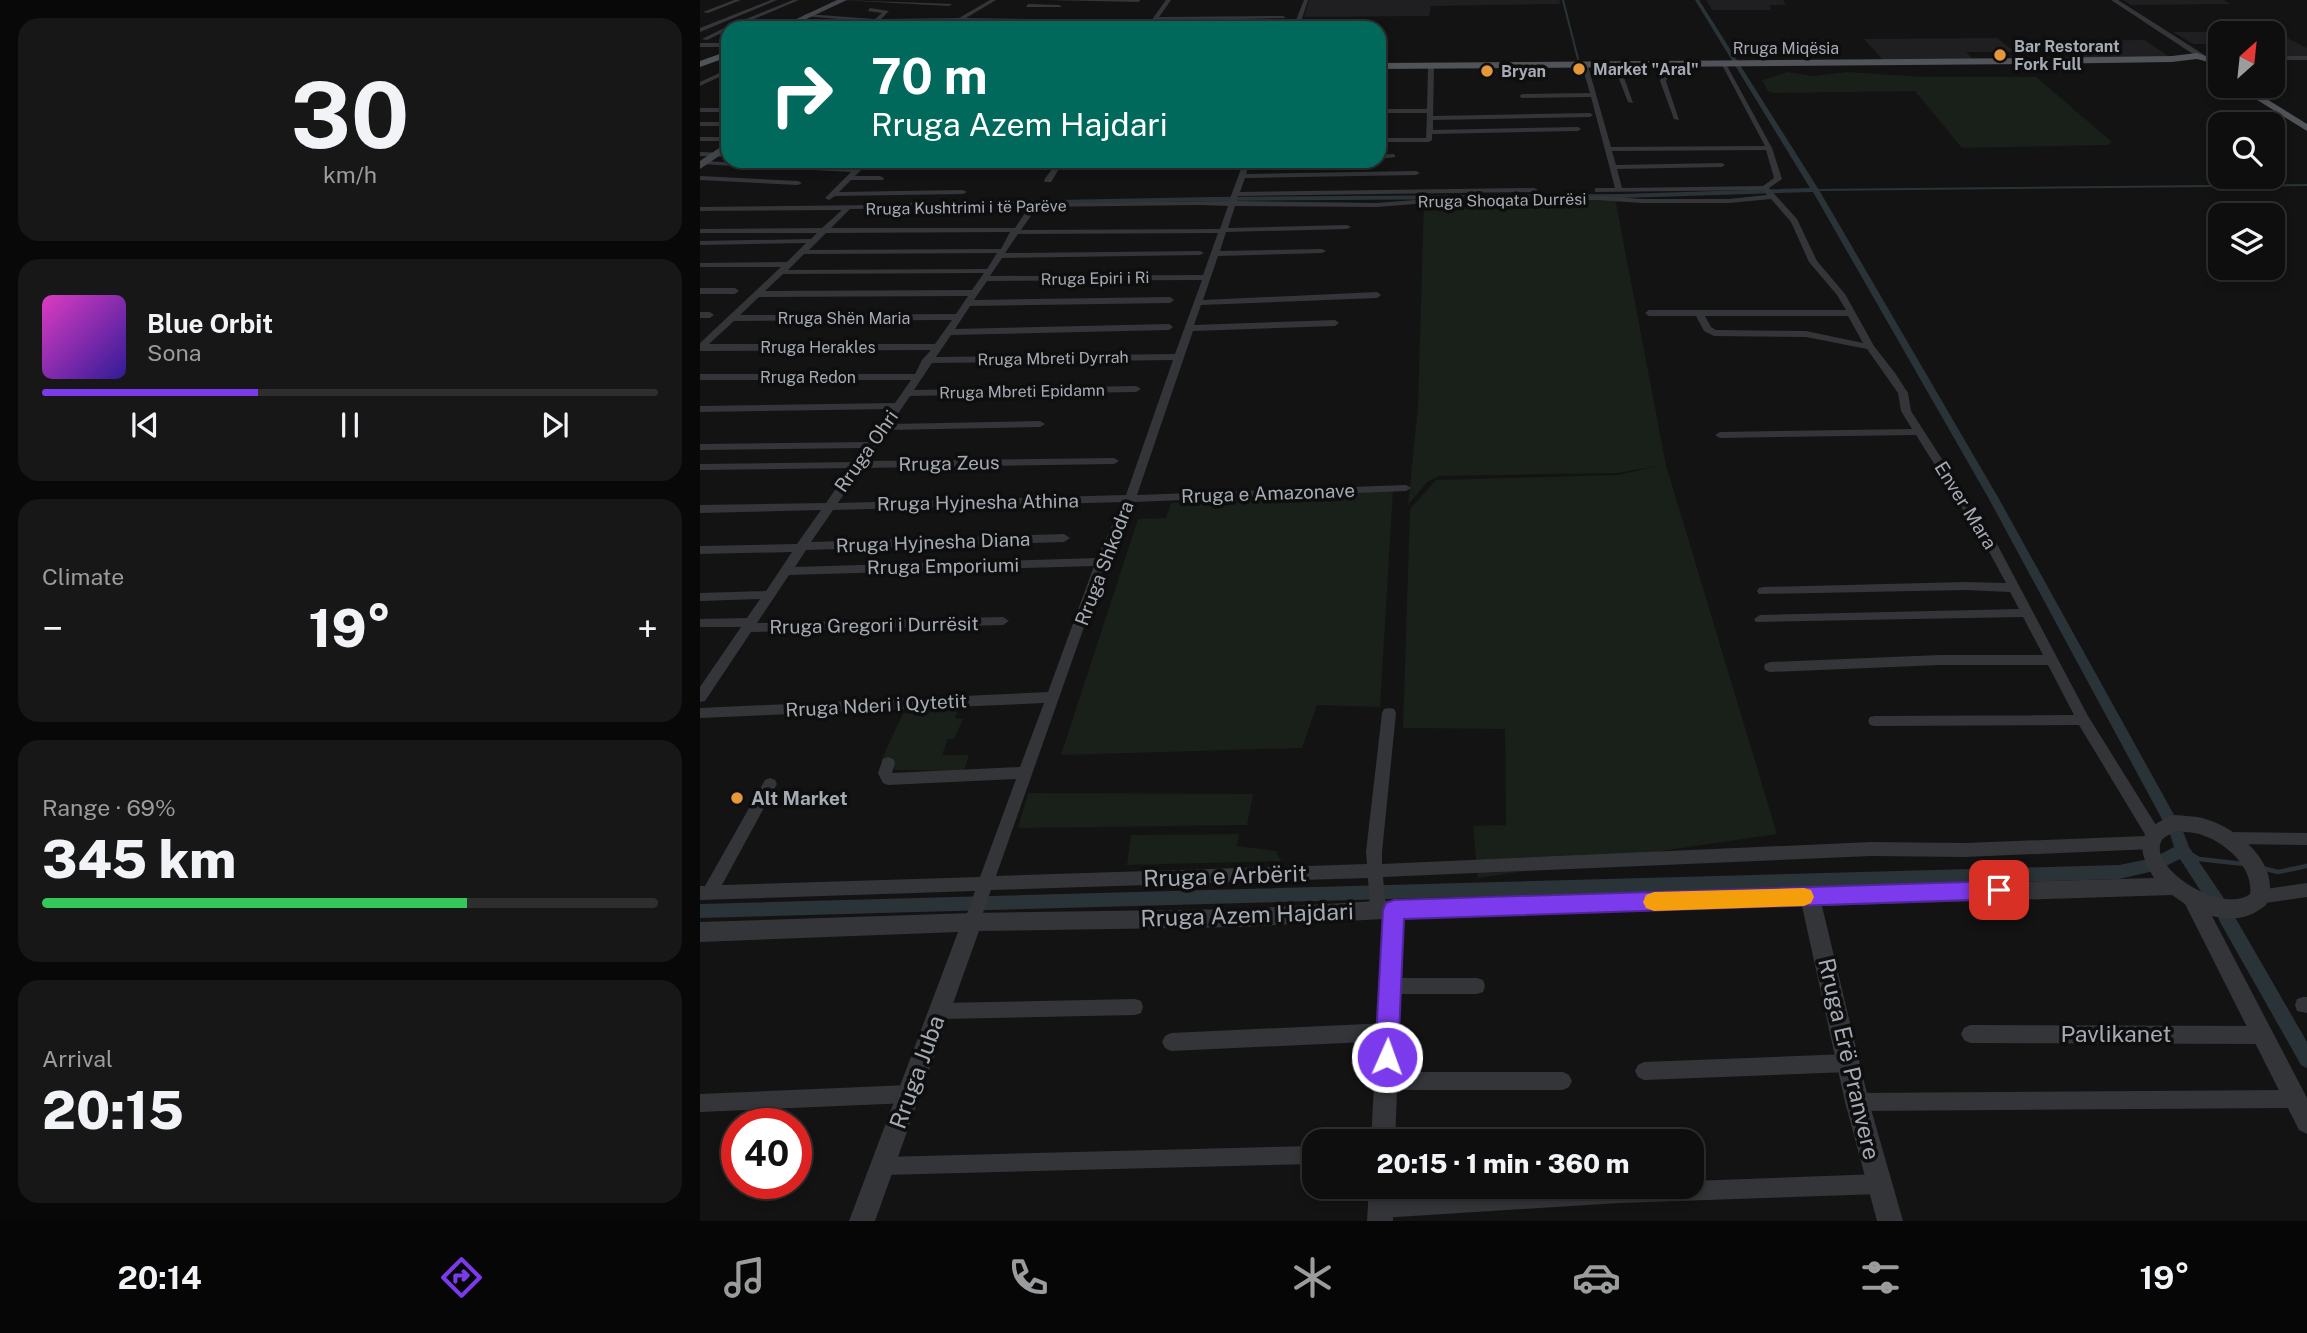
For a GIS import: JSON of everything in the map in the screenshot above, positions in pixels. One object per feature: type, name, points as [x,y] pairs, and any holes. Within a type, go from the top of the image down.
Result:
[{"type":"main road","points":[[796,21],[843,0]]},
{"type":"main road","points":[[700,64],[721,55]]},
{"type":"main road","name":"Rruga Miqësia","points":[[1386,67],[2207,60]]},
{"type":"main road","name":"Rruga Miqësia","points":[[1386,67],[1725,64]]},
{"type":"main road","points":[[2259,98],[2307,128]]},
{"type":"main road","points":[[2268,98],[2307,122]]},
{"type":"main road","points":[[701,161],[721,150]]},
{"type":"street","points":[[700,7],[716,0]]},
{"type":"street","points":[[706,12],[739,0]]},
{"type":"street","points":[[723,21],[775,0]]},
{"type":"street","points":[[745,21],[797,0]]},
{"type":"street","points":[[843,0],[949,4]]},
{"type":"street","points":[[960,20],[994,0]]},
{"type":"street","points":[[1013,20],[1035,0]]},
{"type":"street","points":[[1049,0],[1138,1]]},
{"type":"street","points":[[1154,21],[1170,0]]},
{"type":"street","points":[[1299,21],[1306,0]]},
{"type":"street","points":[[2106,0],[2207,60]]},
{"type":"street","points":[[2113,0],[2207,60]]},
{"type":"street","points":[[1028,6],[1077,8]]},
{"type":"street","points":[[700,7],[751,10]]},
{"type":"street","points":[[870,10],[887,12],[875,21]]},
{"type":"street","points":[[806,16],[875,21],[1059,21]]},
{"type":"street","points":[[1204,21],[1283,18]]},
{"type":"street","points":[[700,30],[721,22]]},
{"type":"street","points":[[703,38],[721,31]]},
{"type":"street","points":[[703,38],[712,39],[713,44],[721,50]]},
{"type":"street","points":[[700,47],[713,44]]},
{"type":"street","points":[[2286,59],[2307,59]]},
{"type":"street","points":[[1234,199],[1426,190],[1619,188],[1768,192],[1780,175],[1769,148],[1725,64]]},
{"type":"street","points":[[1663,65],[1666,73],[1662,81],[1677,119]]},
{"type":"street","points":[[1585,66],[1619,188]]},
{"type":"street","points":[[1617,66],[1631,102]]},
{"type":"street","points":[[1430,136],[1431,68]]},
{"type":"street","points":[[700,83],[721,74]]},
{"type":"street","points":[[1522,96],[1593,95]]},
{"type":"street","points":[[1430,113],[1577,108]]},
{"type":"street","points":[[700,110],[721,110]]},
{"type":"street","points":[[1386,111],[1590,115]]},
{"type":"street","points":[[700,124],[721,124]]},
{"type":"street","points":[[1386,140],[1578,129]]},
{"type":"street","points":[[700,139],[721,139]]},
{"type":"street","points":[[1609,149],[1769,148]]},
{"type":"street","points":[[716,154],[721,154]]},
{"type":"street","points":[[1386,156],[1393,156]]},
{"type":"street","points":[[701,161],[721,163]]},
{"type":"street","points":[[1614,167],[1722,165]]},
{"type":"street","points":[[815,168],[856,170]]},
{"type":"street","points":[[1048,180],[1056,168]]},
{"type":"street","name":"Rruga Shkodra","points":[[979,903],[1101,562],[1130,498],[1244,168]]},
{"type":"street","points":[[824,202],[856,170]]},
{"type":"street","points":[[1241,176],[1416,173]]},
{"type":"street","points":[[700,178],[798,184]]},
{"type":"street","points":[[848,178],[880,178]]},
{"type":"street","points":[[824,202],[963,192]]},
{"type":"street","name":"Rruga Shoqata Durrësi","points":[[1234,199],[1377,205],[1440,200],[1597,198],[1729,201],[1768,192]]},
{"type":"street","name":"Enver Mara","points":[[1768,192],[1794,221],[1813,262],[1841,294],[1870,347],[1903,393],[1906,411],[1968,506],[2015,588],[2083,720],[2153,838]]},
{"type":"street","name":"Rruga Kushtrimi i të Parëve","points":[[700,209],[824,202],[847,209],[1033,207],[1234,199]]},
{"type":"street","name":"Rruga Ohri","points":[[700,696],[705,681],[748,625],[1033,207]]},
{"type":"street","points":[[701,346],[847,209]]},
{"type":"street","points":[[700,231],[1223,231],[1346,227]]},
{"type":"street","points":[[700,243],[812,241]]},
{"type":"street","points":[[1215,254],[1322,251]]},
{"type":"street","points":[[801,252],[1200,253]]},
{"type":"street","points":[[700,265],[788,264]]},
{"type":"street","points":[[781,272],[986,275]]},
{"type":"street","name":"Rruga Epiri i Ri","points":[[986,275],[1207,277]]},
{"type":"street","points":[[700,291],[736,291]]},
{"type":"street","points":[[758,294],[974,293]]},
{"type":"street","points":[[1198,303],[1377,295]]},
{"type":"street","points":[[966,303],[1170,300]]},
{"type":"street","points":[[1649,313],[1850,313]]},
{"type":"street","points":[[1699,313],[1707,329],[1714,333],[1799,334],[1870,347]]},
{"type":"street","name":"Rruga Shën Maria","points":[[731,318],[957,317]]},
{"type":"street","points":[[1189,328],[1335,323]]},
{"type":"street","points":[[948,332],[1169,327]]},
{"type":"street","name":"Rruga Herakles","points":[[701,346],[936,347]]},
{"type":"street","name":"Rruga Mbreti Dyrrah","points":[[927,360],[1178,356]]},
{"type":"street","name":"Rruga Redon","points":[[700,377],[917,377]]},
{"type":"street","name":"Rruga Mbreti Epidamn","points":[[907,393],[1136,389]]},
{"type":"street","points":[[700,410],[897,406]]},
{"type":"street","points":[[883,427],[1040,424]]},
{"type":"street","points":[[1720,435],[1920,432]]},
{"type":"street","points":[[700,447],[871,445]]},
{"type":"street","name":"Rruga Zeus","points":[[700,467],[1114,461]]},
{"type":"street","name":"Rruga e Amazonave","points":[[1130,498],[1406,488]]},
{"type":"street","name":"Rruga Hyjnesha Athina","points":[[700,509],[1130,498]]},
{"type":"street","name":"Rruga Hyjnesha Diana","points":[[700,550],[1064,538]]},
{"type":"street","name":"Rruga Emporiumi","points":[[785,571],[1101,562]]},
{"type":"street","points":[[1763,591],[1965,586],[2015,588]]},
{"type":"street","points":[[700,597],[768,595]]},
{"type":"street","points":[[1760,619],[2027,613]]},
{"type":"street","name":"Rruga Gregori i Durrësit","points":[[700,624],[1003,621]]},
{"type":"street","points":[[1770,667],[1940,660],[2052,660]]},
{"type":"street","name":"Rruga Nderi i Qytetit","points":[[700,713],[1053,697]]},
{"type":"street","points":[[1383,1129],[1388,986],[1383,907],[1374,852],[1389,713]]},
{"type":"street","points":[[1875,721],[2083,720]]},
{"type":"street","points":[[888,763],[885,773],[888,779],[1026,773]]},
{"type":"street","points":[[705,893],[770,784]]},
{"type":"street","points":[[1749,855],[1871,849],[1965,850],[2153,838],[2166,825],[2185,823],[2206,827],[2228,838],[2247,854],[2259,872],[2259,897],[2255,903],[2239,910],[2217,909],[2193,900],[2172,886],[2157,868],[2153,859],[2153,838]]},
{"type":"street","points":[[2228,838],[2307,839]]},
{"type":"street","name":"Rruga e Arbërit","points":[[705,893],[979,903],[1376,873],[1749,855]]},
{"type":"street","name":"Rruga Azem Hajdari","points":[[700,932],[979,903],[1241,918],[1383,907],[2172,886]]},
{"type":"street","points":[[2259,897],[2307,890]]},
{"type":"street","name":"Rruga Erë Pranvere","points":[[1810,897],[1857,1102],[1890,1221]]},
{"type":"street","points":[[2193,900],[2307,1122]]},
{"type":"street","name":"Rruga Juba","points":[[862,1221],[979,903]]},
{"type":"street","points":[[1388,986],[1477,986]]},
{"type":"street","points":[[940,1011],[1135,1007]]},
{"type":"street","points":[[1171,1042],[1388,1032]]},
{"type":"street","name":"Pavlikanet","points":[[1970,1034],[2262,1035]]},
{"type":"street","points":[[1644,1071],[1848,1063]]},
{"type":"street","points":[[1385,1081],[1563,1081]]},
{"type":"street","points":[[700,1103],[909,1094]]},
{"type":"street","points":[[1857,1102],[2295,1099]]},
{"type":"street","points":[[883,1166],[1302,1155]]},
{"type":"street","points":[[1381,1205],[1879,1184]]},
{"type":"shaded area","points":[[1309,0],[1559,0],[1561,4],[1431,6],[1429,16],[1304,17]]},
{"type":"shaded area","points":[[1706,0],[1783,0],[1786,5],[1770,5],[1771,10],[1712,10]]},
{"type":"shaded area","points":[[2123,0],[2224,0],[2231,4],[2131,5]]},
{"type":"shaded area","points":[[2173,32],[2208,32],[2208,44],[2193,44]]},
{"type":"shaded area","points":[[1997,38],[2015,52],[1966,52],[1973,59],[1883,60],[1864,39]]},
{"type":"shaded area","points":[[2286,38],[2307,48],[2307,56],[2286,56]]},
{"type":"shaded area","points":[[2145,40],[2171,58],[2078,58],[2055,41]]},
{"type":"shaded area","points":[[1788,72],[1812,76],[1847,72],[1924,77],[2036,77],[2112,142],[2108,145],[1962,148],[1915,91],[1768,91],[1762,80]]},
{"type":"shaded area","points":[[1615,198],[1666,465],[1777,834],[1478,878],[1473,826],[1506,825],[1505,729],[1403,728],[1410,509],[1436,480],[1618,475],[1657,466],[1617,473],[1439,476],[1427,482],[1408,505],[1418,405],[1424,201]]},
{"type":"shaded area","points":[[1393,490],[1380,707],[1317,705],[1302,748],[1061,755],[1138,519],[1166,518],[1171,503]]},
{"type":"shaded area","points":[[958,710],[955,718],[963,719],[954,739],[948,739],[942,755],[969,755],[964,771],[896,770],[881,761],[903,713]]},
{"type":"shaded area","points":[[1028,793],[1253,794],[1247,825],[1018,828]]},
{"type":"shaded area","points":[[1239,834],[1237,846],[1276,851],[1281,861],[1127,865],[1131,835]]},
{"type":"waterway","points":[[1563,0],[1578,59]]},
{"type":"waterway","points":[[1697,0],[1815,190]]},
{"type":"waterway","points":[[1815,190],[2307,185]]},
{"type":"waterway","points":[[894,205],[1622,196],[1815,190]]},
{"type":"waterway","points":[[1815,190],[1994,499],[2168,817]]},
{"type":"waterway","points":[[2176,831],[2183,850]]},
{"type":"waterway","points":[[2183,850],[2199,859],[2244,864]]},
{"type":"waterway","points":[[2162,861],[2183,850]]},
{"type":"waterway","points":[[2183,850],[2217,902]]},
{"type":"waterway","points":[[700,911],[2119,872],[2149,866]]},
{"type":"waterway","points":[[2262,868],[2278,872],[2307,866]]},
{"type":"waterway","points":[[2226,917],[2307,1059]]},
{"type":"slow traffic","points":[[1654,902],[1804,897]]},
{"type":"place","name":"Bar Restorant Fork Full","points":[[2000,55]]},
{"type":"place","name":"Market \"Aral\"","points":[[1579,69]]},
{"type":"place","name":"Bryan","points":[[1487,71]]},
{"type":"place","name":"Alt Market","points":[[737,798]]},
{"type":"route","points":[[1387,1057],[1388,986],[1394,910],[1999,890]]}]
